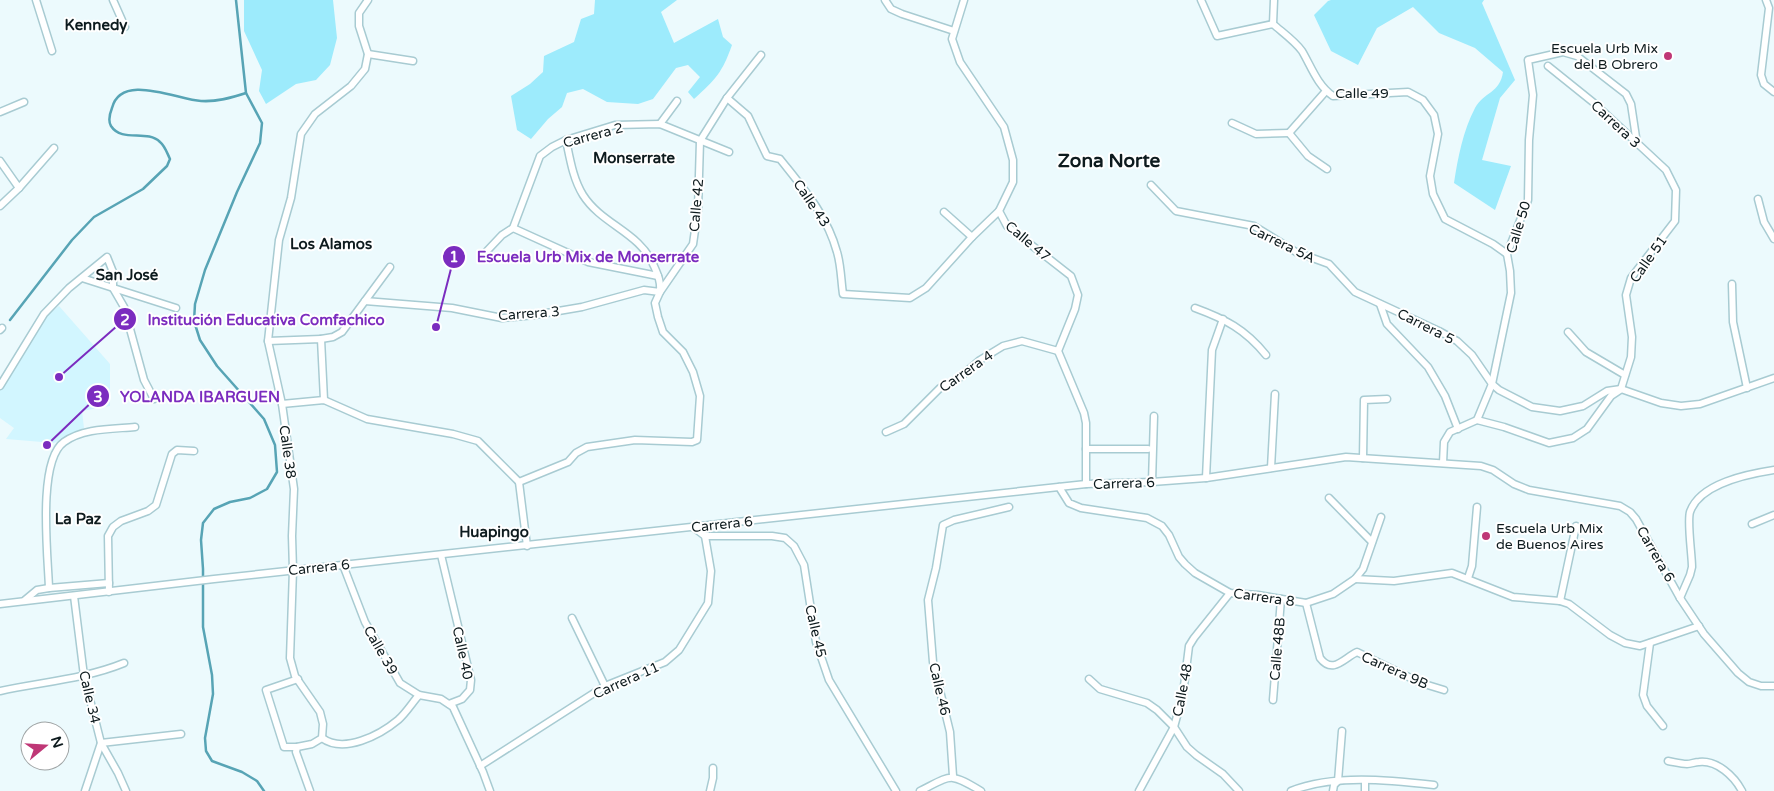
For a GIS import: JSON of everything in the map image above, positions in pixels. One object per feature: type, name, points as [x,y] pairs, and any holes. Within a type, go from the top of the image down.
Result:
[{"type":"street","points":[[36,0],[52,51]]},
{"type":"street","points":[[114,0],[125,27]]},
{"type":"street","points":[[368,0],[359,13],[359,26],[368,54],[413,62]]},
{"type":"street","points":[[885,0],[891,9],[902,14],[954,31]]},
{"type":"street","name":"Calle 47","points":[[964,0],[952,39],[960,62],[1004,127],[1013,160],[1013,182],[999,211],[1007,226],[1071,276],[1078,295],[1075,309],[1058,351]]},
{"type":"street","points":[[1202,0],[1217,36],[1273,24]]},
{"type":"street","points":[[1274,0],[1273,24],[1301,50],[1310,68],[1326,91]]},
{"type":"street","points":[[1766,0],[1769,8],[1761,75],[1764,84],[1774,92]]},
{"type":"street","name":"Calle 50","points":[[1476,420],[1492,384],[1511,293],[1507,254],[1528,200],[1529,140],[1533,95],[1528,60],[1563,52],[1577,56],[1626,94],[1631,104],[1638,144]]},
{"type":"street","name":"Calle 38","points":[[322,738],[323,724],[320,712],[298,679],[290,658],[294,489],[282,404],[268,341],[279,240],[291,198],[301,134],[315,114],[351,86],[365,69],[368,54]]},
{"type":"street","points":[[700,141],[727,98],[761,55]]},
{"type":"street","name":"Carrera 3","points":[[1548,66],[1594,103],[1666,170],[1676,190]]},
{"type":"street","name":"Calle 49","points":[[1289,134],[1326,91],[1333,96],[1408,92],[1424,100],[1434,115],[1438,134],[1430,176],[1433,194],[1445,219],[1493,244],[1507,254]]},
{"type":"street","name":"Calle 43","points":[[727,98],[748,116],[767,156],[780,159],[821,212],[830,230],[838,254],[843,294],[910,298],[926,288],[972,237]]},
{"type":"street","points":[[660,124],[677,101]]},
{"type":"street","points":[[0,112],[24,102]]},
{"type":"street","points":[[1232,123],[1256,134],[1289,134],[1308,156],[1327,169]]},
{"type":"street","name":"Carrera 2","points":[[513,228],[540,156],[566,140],[615,125],[660,124],[729,152]]},
{"type":"street","points":[[566,140],[572,168],[583,195],[594,209],[640,243],[649,254],[661,283],[660,292]]},
{"type":"street","name":"Calle 42","points":[[519,482],[568,462],[576,453],[587,447],[635,440],[692,442],[697,440],[700,396],[693,372],[683,352],[663,332],[655,303],[660,292],[693,244],[698,209],[700,141]]},
{"type":"street","points":[[0,206],[19,188],[54,148]]},
{"type":"street","points":[[0,161],[19,188]]},
{"type":"street","name":"Carrera 5A","points":[[1151,185],[1176,211],[1254,226],[1296,252],[1329,264],[1355,292],[1380,304]]},
{"type":"street","name":"Calle 51","points":[[1621,389],[1631,357],[1632,337],[1626,295],[1631,278],[1675,221],[1676,190]]},
{"type":"street","points":[[1758,199],[1764,222],[1774,238]]},
{"type":"street","points":[[944,212],[972,237],[999,211]]},
{"type":"street","points":[[485,253],[502,235],[513,228],[588,262],[658,276]]},
{"type":"street","points":[[0,386],[44,314],[69,288],[107,257],[113,272],[113,288],[124,307],[140,365],[154,399]]},
{"type":"street","points":[[268,341],[322,339],[333,337],[342,332],[390,268]]},
{"type":"street","points":[[82,278],[176,308]]},
{"type":"street","points":[[1732,284],[1732,322],[1747,388]]},
{"type":"street","name":"Carrera 3","points":[[365,301],[452,308],[502,318],[535,315],[582,307],[644,290],[660,292]]},
{"type":"street","name":"Carrera 5","points":[[1380,304],[1387,324],[1428,366],[1445,396],[1458,428]]},
{"type":"street","name":"Carrera 5","points":[[1380,304],[1439,330],[1457,341],[1472,355],[1492,384],[1499,390],[1532,407],[1560,412],[1583,406],[1607,390],[1621,389]]},
{"type":"street","points":[[1195,308],[1223,319],[1253,339],[1266,355]]},
{"type":"street","points":[[1206,478],[1212,350],[1223,319]]},
{"type":"street","points":[[1568,332],[1586,352],[1625,375]]},
{"type":"street","points":[[322,339],[324,400]]},
{"type":"street","name":"Carrera 4","points":[[886,432],[904,424],[940,388],[958,379],[980,360],[1003,346],[1022,341],[1058,351]]},
{"type":"street","points":[[1058,351],[1084,413],[1086,423],[1086,484]]},
{"type":"street","points":[[1444,463],[1444,442],[1450,432],[1476,420],[1504,427],[1549,443],[1557,442],[1572,438],[1586,429],[1611,396],[1621,389],[1661,403],[1681,406],[1700,404],[1774,378]]},
{"type":"street","points":[[1271,468],[1275,394]]},
{"type":"street","points":[[282,404],[324,400],[367,419],[453,434],[478,441],[519,482],[527,546]]},
{"type":"street","points":[[1362,458],[1364,400],[1387,400]]},
{"type":"street","points":[[1152,482],[1154,416]]},
{"type":"street","points":[[49,588],[46,511],[50,466],[55,452],[63,442],[91,431],[135,427]]},
{"type":"street","points":[[1086,449],[1148,449]]},
{"type":"street","points":[[110,592],[108,536],[113,527],[121,521],[148,511],[156,505],[172,454],[177,450],[194,451]]},
{"type":"street","name":"Carrera 6","points":[[0,604],[200,580],[1086,484],[1206,478],[1346,457],[1482,466],[1493,470],[1514,484],[1528,490],[1620,506],[1630,512],[1636,519],[1680,598],[1699,626],[1738,673],[1749,682],[1761,686],[1774,686]]},
{"type":"street","points":[[1680,598],[1692,567],[1690,514],[1696,502],[1707,492],[1740,476],[1774,470]]},
{"type":"street","name":"Carrera 8","points":[[1059,487],[1069,503],[1081,508],[1147,518],[1162,526],[1169,535],[1184,564],[1195,573],[1230,594],[1306,603],[1333,594],[1355,579]]},
{"type":"street","points":[[1329,498],[1372,542]]},
{"type":"street","name":"Calle 46","points":[[953,776],[950,732],[933,662],[928,600],[936,568],[943,525],[954,520],[1009,507]]},
{"type":"street","points":[[1468,578],[1472,566],[1476,507]]},
{"type":"street","points":[[1752,524],[1774,515]]},
{"type":"street","points":[[1355,579],[1363,569],[1381,517]]},
{"type":"street","points":[[1560,600],[1576,526]]},
{"type":"street","points":[[693,527],[705,536]]},
{"type":"street","name":"Carrera 11","points":[[480,766],[605,686],[665,662],[679,650],[708,603],[711,571],[705,536]]},
{"type":"street","name":"Calle 45","points":[[705,536],[772,536],[785,538],[794,546],[804,565],[816,642],[829,680],[896,791]]},
{"type":"street","name":"Calle 40","points":[[441,554],[471,680],[470,690],[462,699],[449,704]]},
{"type":"street","name":"Calle 39","points":[[343,565],[364,622],[400,683],[419,695],[440,699],[449,704]]},
{"type":"street","points":[[1355,579],[1394,582],[1452,573],[1513,597],[1560,600],[1569,604],[1610,635],[1625,643],[1640,646],[1699,626]]},
{"type":"street","points":[[24,600],[37,590],[109,583]]},
{"type":"street","name":"Calle 48","points":[[1139,791],[1174,727],[1183,694],[1189,646],[1230,594]]},
{"type":"street","name":"Calle 34","points":[[74,596],[84,676],[100,743],[118,773],[126,791]]},
{"type":"street","name":"Calle 48B","points":[[1273,700],[1281,599]]},
{"type":"street","name":"Carrera 9B","points":[[1306,603],[1320,658],[1324,664],[1342,663],[1357,652],[1421,683],[1444,690]]},
{"type":"street","points":[[572,618],[605,686]]},
{"type":"street","points":[[1650,643],[1643,696],[1663,726]]},
{"type":"street","points":[[0,691],[35,683],[84,676],[106,670],[124,662]]},
{"type":"street","points":[[298,679],[266,690],[284,747],[312,744],[322,738],[328,743],[348,743],[370,738],[399,719],[419,695]]},
{"type":"street","points":[[1089,679],[1100,689],[1147,703],[1157,710],[1174,727],[1188,747],[1196,755],[1224,774],[1238,791]]},
{"type":"street","points":[[449,704],[453,707],[490,791]]},
{"type":"street","points":[[1333,791],[1334,785],[1338,780],[1342,731]]},
{"type":"street","points":[[85,791],[100,743],[181,734]]},
{"type":"street","points":[[297,747],[296,752],[310,791]]},
{"type":"street","points":[[1668,761],[1688,764],[1709,762],[1728,772],[1737,781],[1742,791]]},
{"type":"street","points":[[710,791],[713,768]]},
{"type":"street","points":[[920,791],[953,776],[981,791]]},
{"type":"street","points":[[1291,791],[1305,785],[1338,780],[1434,785]]},
{"type":"street","points":[[1365,781],[1365,791]]},
{"type":"shaded area","points":[[244,0],[333,0],[337,38],[330,65],[316,80],[296,84],[266,104],[259,91],[262,70],[244,31]]},
{"type":"shaded area","points":[[595,0],[677,0],[661,12],[674,43],[718,19],[723,37],[732,45],[718,75],[694,99],[688,92],[700,77],[688,65],[676,68],[653,99],[638,104],[607,102],[583,89],[567,93],[562,107],[548,119],[531,139],[517,130],[511,96],[530,84],[543,72],[544,56],[574,42],[581,19],[594,14]]},
{"type":"shaded area","points":[[1331,0],[1484,0],[1482,3],[1515,80],[1500,98],[1482,160],[1511,166],[1495,210],[1454,183],[1467,126],[1475,108],[1499,84],[1503,72],[1475,48],[1439,33],[1413,7],[1377,28],[1358,65],[1331,51],[1314,15]]},
{"type":"shaded area","points":[[59,306],[110,364],[110,406],[82,411],[84,428],[54,443],[6,439],[14,428],[0,418],[0,390],[47,315]]},
{"type":"waterway","points":[[236,0],[246,93],[262,123],[260,143],[237,192],[205,270],[195,304],[194,321],[200,340],[217,366],[264,419],[275,445],[277,472],[267,489],[250,498],[230,502],[214,509],[203,523],[201,540],[203,627],[212,675],[213,694],[205,738],[206,751],[212,761],[242,772],[257,781],[264,791]]},
{"type":"waterway","points":[[10,320],[72,240],[94,217],[143,189],[167,166],[170,159],[165,148],[155,138],[121,134],[111,126],[110,115],[117,97],[126,92],[138,90],[165,93],[191,100],[213,101],[246,93]]},
{"type":"place","name":"Escuela Urb Mix del B Obrero","points":[[1668,56]]},
{"type":"place","name":"Escuela Urb Mix de Monserrate","points":[[436,327]]},
{"type":"place","name":"Institución Educativa Comfachico","points":[[59,377]]},
{"type":"place","name":"YOLANDA IBARGUEN","points":[[47,445]]},
{"type":"place","name":"Escuela Urb Mix de Buenos Aires","points":[[1486,536]]},
{"type":"district","name":"Kennedy","points":[[96,25]]},
{"type":"district","name":"Monserrate","points":[[634,158]]},
{"type":"district","name":"Zona Norte","points":[[1109,160]]},
{"type":"district","name":"Los Alamos","points":[[331,244]]},
{"type":"district","name":"San José","points":[[127,275]]},
{"type":"district","name":"La Paz","points":[[78,519]]},
{"type":"district","name":"Huapingo","points":[[494,532]]}]
